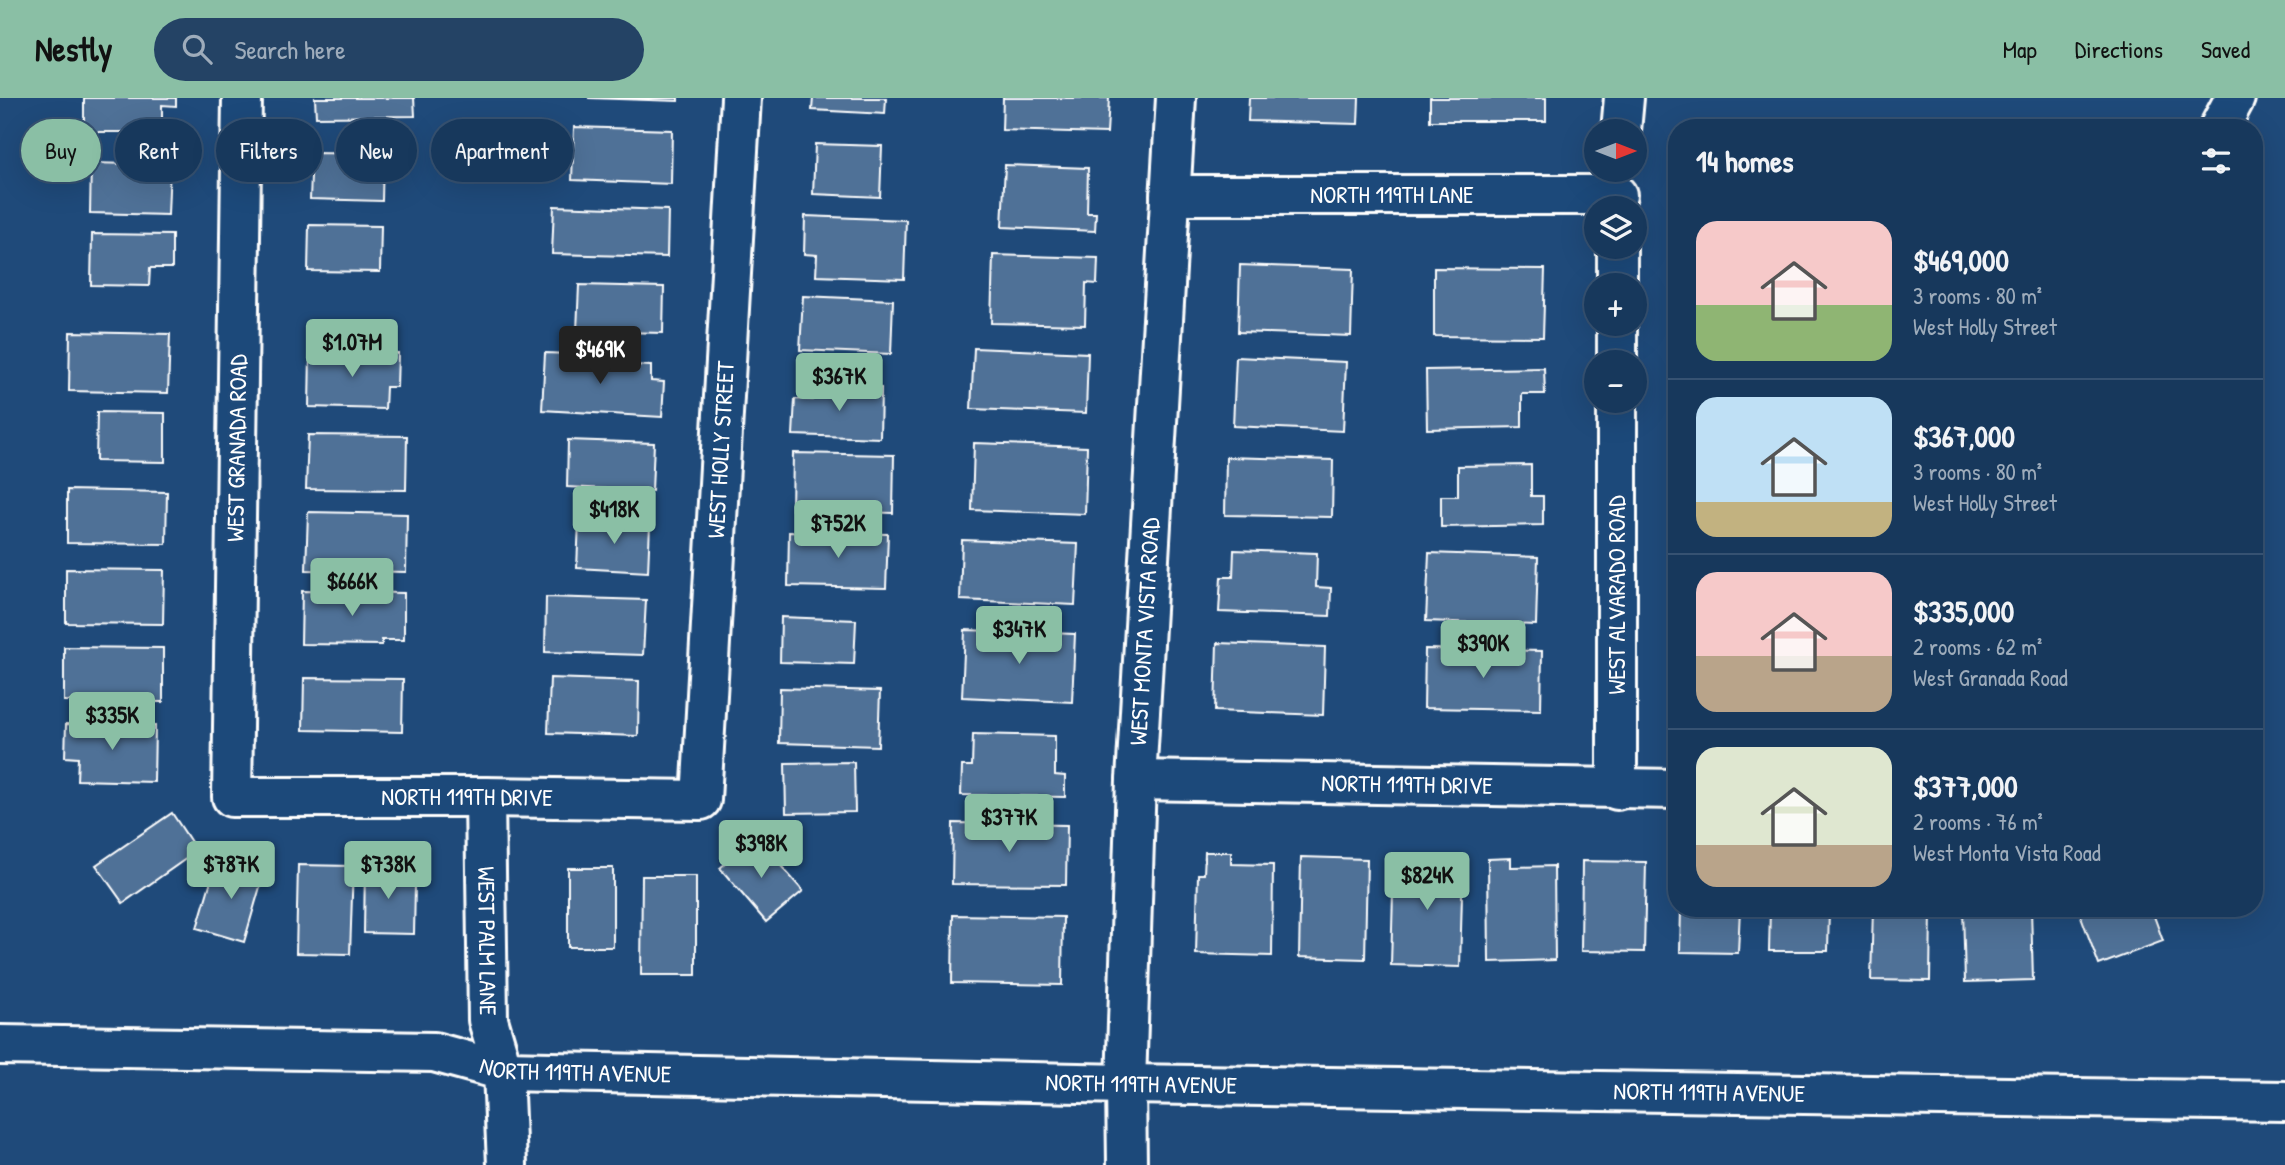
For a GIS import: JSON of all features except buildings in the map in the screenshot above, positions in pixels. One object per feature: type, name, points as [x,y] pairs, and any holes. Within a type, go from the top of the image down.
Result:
[{"type":"street","name":"WEST GRANADA ROAD","points":[[232,797],[242,98]]},
{"type":"street","name":"WEST HOLLY STREET","points":[[701,800],[741,98]]},
{"type":"street","name":"WEST MONTA VISTA ROAD","points":[[1127,1165],[1126,1084],[1136,780],[1176,98]]},
{"type":"street","points":[[1622,119],[1624,98]]},
{"type":"street","points":[[2224,119],[2235,98]]},
{"type":"street","name":"NORTH 119TH LANE","points":[[1170,195],[1617,191]]},
{"type":"street","name":"WEST ALVARADO ROAD","points":[[1616,413],[1616,790]]},
{"type":"street","name":"NORTH 119TH DRIVE","points":[[1136,780],[1668,789]]},
{"type":"street","name":"NORTH 119TH DRIVE","points":[[232,797],[485,796],[701,800]]},
{"type":"street","name":"WEST PALM LANE","points":[[485,796],[488,1020],[503,1071],[507,1165]]},
{"type":"street","name":"NORTH 119TH AVENUE","points":[[0,1045],[434,1052],[503,1071],[1126,1084],[2285,1101]]}]
